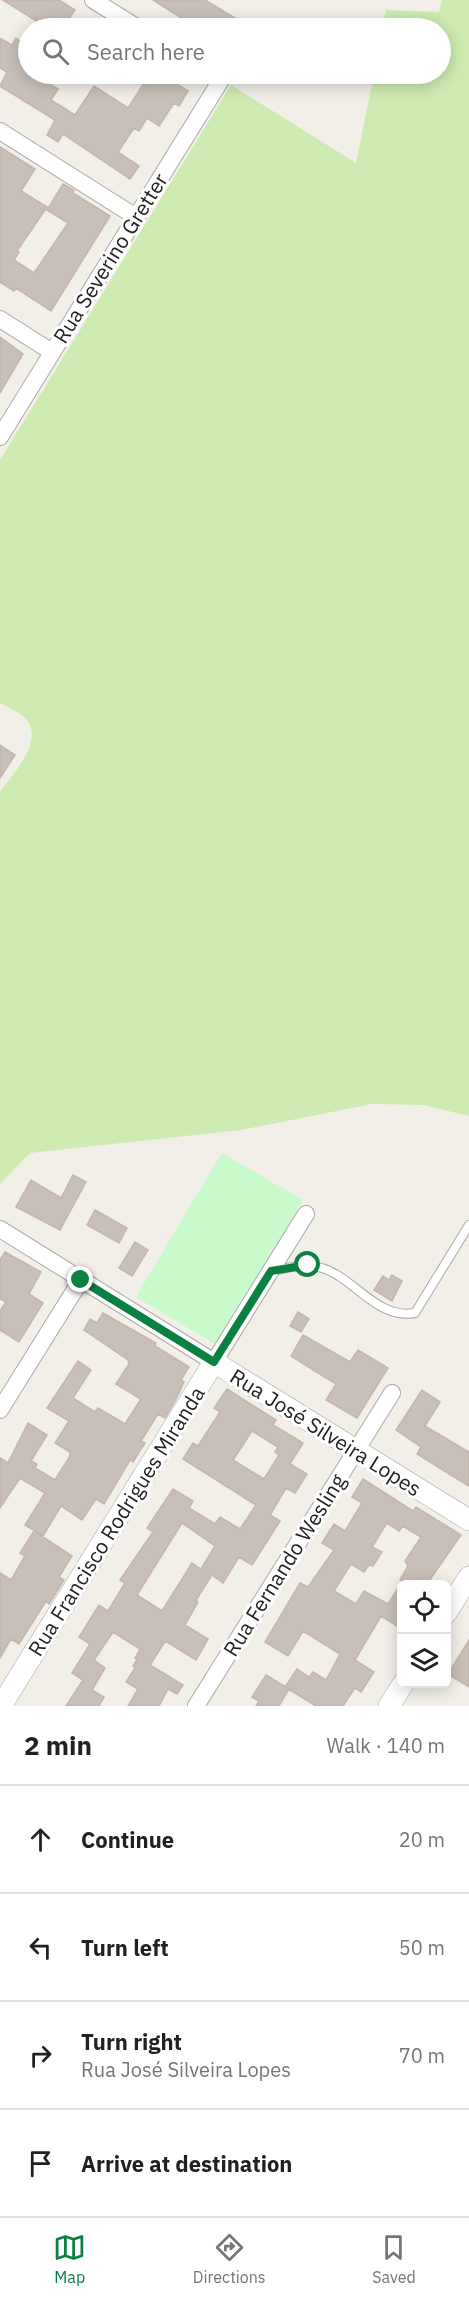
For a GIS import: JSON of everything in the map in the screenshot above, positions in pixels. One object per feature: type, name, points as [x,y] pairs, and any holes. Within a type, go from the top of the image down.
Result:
[{"type":"street","points":[[93,0],[122,18]]},
{"type":"street","name":"Rua Severino Gretter","points":[[0,436],[136,217],[211,84]]},
{"type":"street","points":[[0,131],[136,217]]},
{"type":"street","points":[[0,319],[52,352]]},
{"type":"street","name":"Rua Francisco Rodrigues Miranda","points":[[1,1706],[306,1214]]},
{"type":"street","name":"Rua José Silveira Lopes","points":[[0,1229],[469,1520]]},
{"type":"street","points":[[0,1410],[81,1280]]},
{"type":"street","name":"Rua Fernando Wesling","points":[[196,1706],[392,1393]]},
{"type":"street","points":[[451,1606],[469,1577]]},
{"type":"street","points":[[388,1706],[400,1688]]},
{"type":"lane","points":[[271,1271],[308,1265],[322,1268],[384,1309],[400,1316],[415,1313],[469,1225]]},
{"type":"green space","points":[[442,0],[469,0],[469,1116],[423,1105],[372,1104],[241,1130],[30,1153],[0,1184],[0,792],[25,756],[32,736],[25,718],[0,703],[0,460],[231,85],[356,163],[372,84],[451,84],[451,18],[384,18],[386,10],[439,12]]},
{"type":"green space","points":[[222,1153],[303,1200],[217,1345],[136,1297]]},
{"type":"building","points":[[3,0],[59,0],[75,10],[70,18],[32,18]]},
{"type":"building","points":[[153,0],[205,0],[235,18],[181,18]]},
{"type":"building","points":[[0,38],[12,45],[16,38],[18,40],[18,84],[50,84],[58,89],[51,100],[75,115],[94,86],[128,108],[144,84],[177,84],[188,91],[179,106],[174,103],[159,126],[147,118],[139,131],[134,128],[118,152],[139,166],[130,179],[63,134],[58,142],[47,135],[55,120],[0,86],[7,72],[0,68]]},
{"type":"building","points":[[0,147],[35,169],[21,191],[47,207],[17,251],[19,252],[14,260],[34,273],[68,223],[47,210],[63,184],[74,190],[73,193],[110,216],[51,311],[16,288],[14,291],[0,282]]},
{"type":"building","points":[[0,337],[23,354],[0,393]]},
{"type":"building","points":[[0,745],[15,755],[0,778]]},
{"type":"building","points":[[73,1175],[86,1182],[60,1230],[16,1207],[31,1180],[61,1198]]},
{"type":"building","points":[[95,1210],[127,1228],[119,1243],[87,1225]]},
{"type":"building","points":[[135,1242],[148,1250],[132,1276],[119,1268]]},
{"type":"building","points":[[5,1252],[41,1272],[29,1294],[43,1303],[19,1342],[0,1330],[0,1311],[6,1302],[0,1299],[0,1260]]},
{"type":"building","points":[[392,1275],[402,1281],[392,1301],[374,1290],[383,1276],[389,1280]]},
{"type":"building","points":[[298,1312],[309,1319],[301,1332],[290,1326]]},
{"type":"building","points":[[103,1313],[156,1343],[155,1346],[189,1367],[181,1380],[184,1382],[176,1399],[165,1418],[158,1414],[141,1441],[145,1443],[133,1462],[130,1460],[104,1504],[96,1499],[82,1520],[61,1506],[43,1536],[25,1525],[45,1493],[20,1478],[0,1508],[0,1458],[8,1463],[28,1423],[47,1435],[31,1461],[37,1464],[35,1468],[55,1480],[70,1456],[70,1452],[55,1443],[69,1421],[47,1408],[78,1361],[91,1370],[73,1398],[95,1412],[98,1408],[125,1424],[141,1399],[116,1384],[129,1364],[128,1360],[84,1330],[90,1319],[97,1323]]},
{"type":"building","points":[[303,1335],[350,1362],[358,1350],[388,1368],[357,1418],[326,1400],[336,1384],[291,1356]]},
{"type":"building","points":[[227,1389],[276,1420],[273,1425],[303,1443],[290,1464],[307,1474],[295,1493],[286,1488],[270,1515],[280,1521],[252,1565],[239,1557],[223,1583],[212,1575],[196,1600],[198,1602],[185,1625],[208,1639],[196,1660],[167,1642],[164,1643],[150,1665],[183,1685],[177,1694],[168,1689],[159,1706],[128,1706],[138,1689],[126,1682],[135,1668],[133,1666],[137,1660],[135,1658],[140,1649],[113,1632],[94,1660],[105,1668],[92,1690],[104,1697],[99,1706],[66,1706],[83,1680],[72,1673],[90,1644],[79,1637],[99,1605],[108,1611],[125,1583],[120,1580],[153,1532],[147,1528],[173,1489],[193,1501],[189,1508],[215,1524],[220,1517],[240,1529],[256,1505],[183,1459],[193,1443],[198,1446],[220,1412],[214,1408]],"holes":[[[252,1431],[278,1447],[275,1452],[279,1455],[264,1479],[233,1460]],[[182,1523],[215,1546],[201,1569],[192,1563],[162,1611],[137,1595]]]},
{"type":"building","points":[[422,1390],[440,1402],[425,1426],[469,1452],[469,1486],[417,1454],[421,1447],[396,1430]]},
{"type":"building","points":[[363,1479],[413,1511],[416,1507],[461,1535],[430,1580],[400,1580],[408,1566],[405,1561],[421,1537],[403,1526],[399,1531],[387,1523],[372,1547],[382,1552],[373,1566],[369,1565],[364,1572],[351,1564],[334,1591],[356,1604],[364,1591],[388,1604],[397,1590],[397,1626],[381,1616],[355,1660],[374,1672],[361,1692],[355,1688],[343,1706],[316,1706],[285,1687],[297,1669],[309,1677],[313,1672],[326,1680],[340,1654],[303,1631],[288,1656],[265,1642],[300,1583],[308,1587],[334,1550],[322,1543],[334,1524],[345,1531],[362,1503],[352,1497]]},
{"type":"building","points":[[34,1531],[72,1556],[59,1577],[64,1580],[49,1604],[46,1601],[19,1644],[11,1639],[0,1658],[0,1573],[11,1580],[25,1556],[20,1553]]},
{"type":"building","points":[[469,1640],[469,1687],[451,1676],[451,1669]]},
{"type":"building","points":[[266,1675],[289,1689],[279,1706],[256,1706],[259,1701],[252,1697]]},
{"type":"route","points":[[81,1280],[214,1362],[271,1271],[308,1265]]}]
